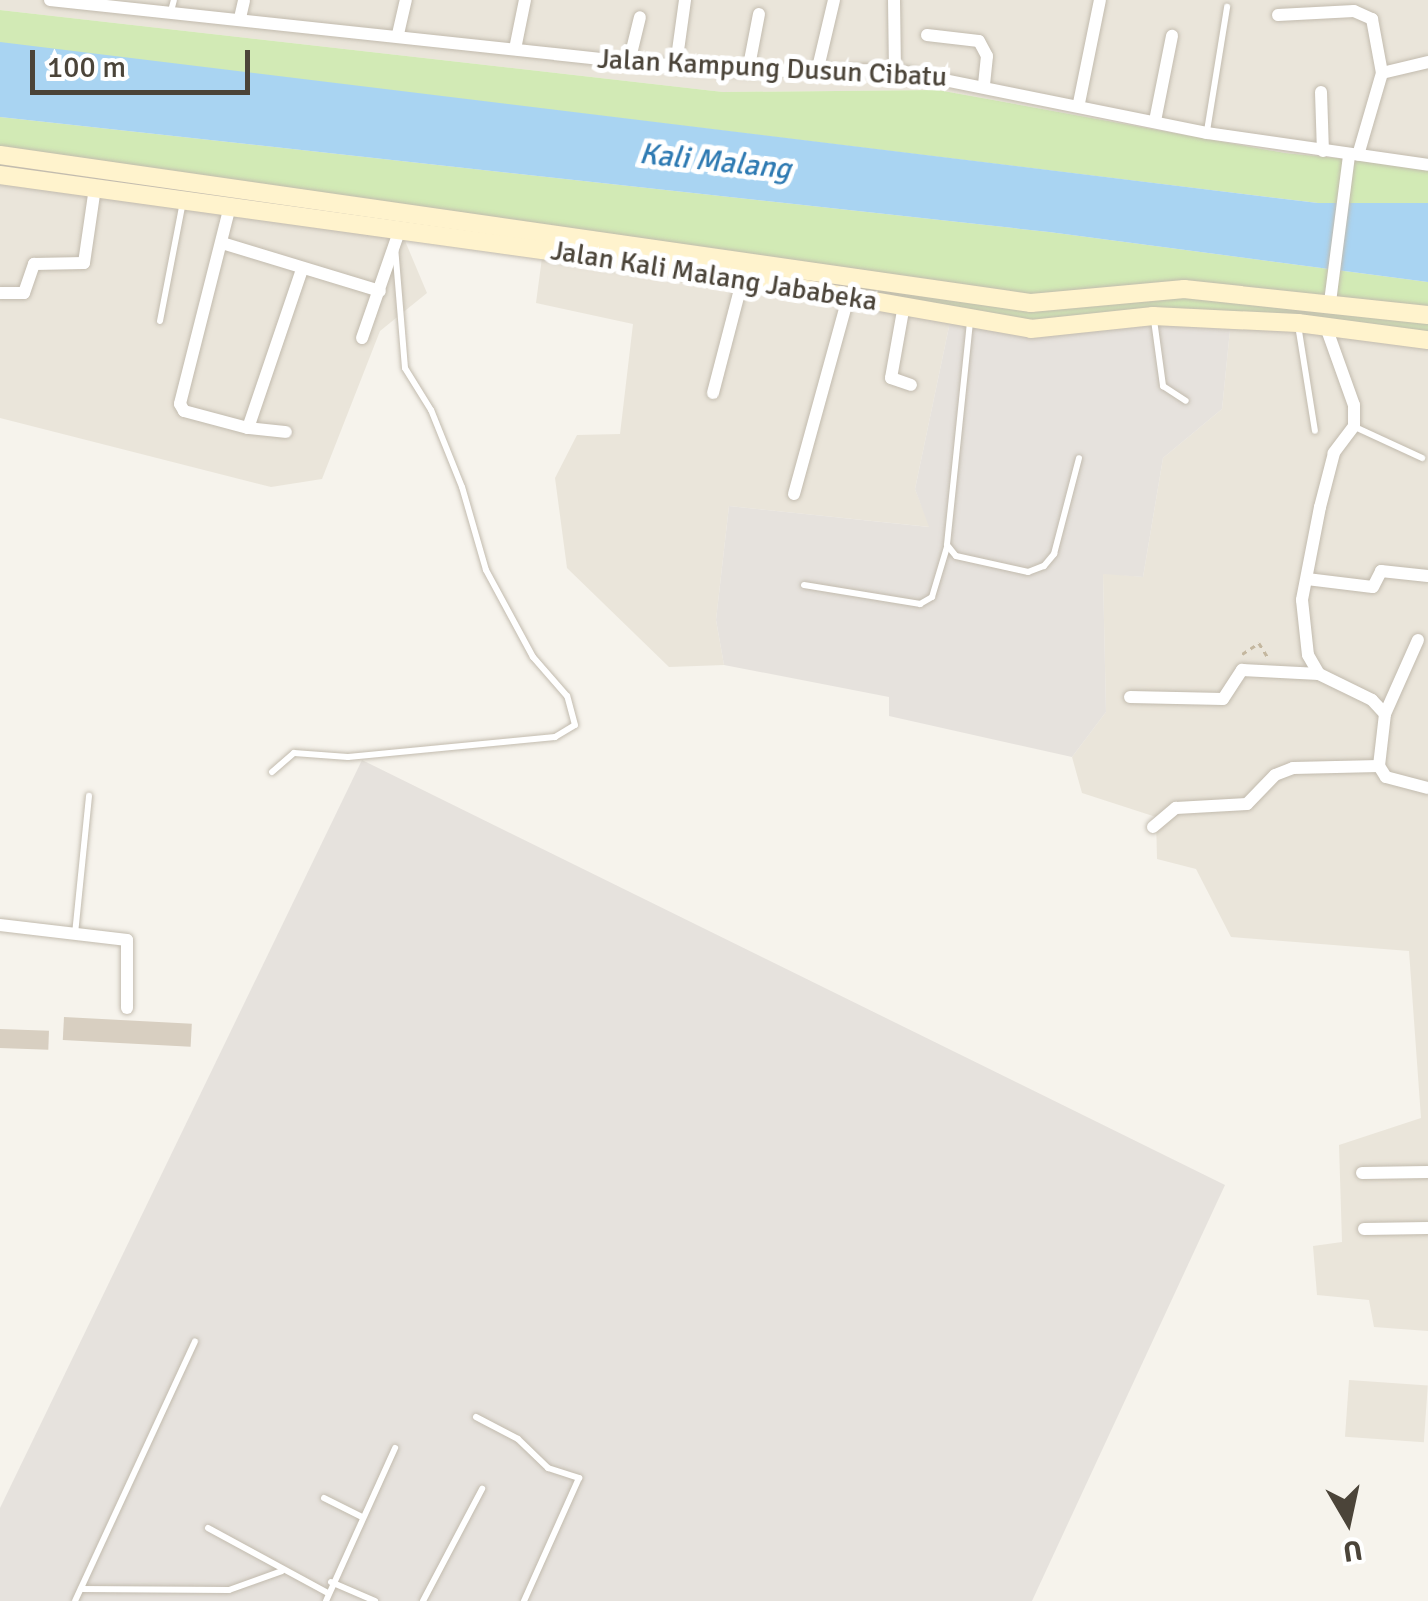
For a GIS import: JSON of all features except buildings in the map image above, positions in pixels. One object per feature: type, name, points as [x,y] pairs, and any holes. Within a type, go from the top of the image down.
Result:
[{"type":"main road","name":"Jalan Kali Malang Jababeka","points":[[0,154],[1031,303],[1184,289],[1428,315]]},
{"type":"main road","name":"Jalan Kali Malang Jababeka","points":[[0,176],[230,206],[397,238],[743,278],[1031,329],[1153,316],[1298,323],[1428,340]]},
{"type":"main road","points":[[970,321],[975,295]]},
{"type":"street","name":"Jalan Kampung Dusun Cibatu","points":[[50,0],[172,6],[240,18],[629,62],[748,71],[895,70],[984,82],[1207,132],[1428,165]]},
{"type":"street","points":[[240,18],[244,0]]},
{"type":"street","points":[[398,34],[406,0]]},
{"type":"street","points":[[516,49],[525,0]]},
{"type":"street","points":[[676,65],[685,0]]},
{"type":"street","points":[[817,72],[834,0]]},
{"type":"street","points":[[894,0],[895,70]]},
{"type":"street","points":[[1079,102],[1100,0]]},
{"type":"street","points":[[1278,15],[1365,12],[1382,73],[1340,200],[1330,302]]},
{"type":"street","points":[[748,71],[759,14]]},
{"type":"street","points":[[629,62],[640,17]]},
{"type":"street","points":[[927,35],[978,42],[987,56],[984,82]]},
{"type":"street","points":[[1155,121],[1172,36]]},
{"type":"street","points":[[1382,73],[1428,62]]},
{"type":"street","points":[[1321,92],[1322,151]]},
{"type":"street","points":[[0,293],[22,295],[34,264],[84,263],[95,188]]},
{"type":"street","points":[[230,206],[180,404],[184,412],[248,428],[286,432]]},
{"type":"street","points":[[362,338],[397,238]]},
{"type":"street","points":[[222,243],[380,291]]},
{"type":"street","points":[[248,428],[302,268]]},
{"type":"street","points":[[713,393],[743,278]]},
{"type":"street","points":[[794,494],[848,295]]},
{"type":"street","points":[[904,305],[891,378],[910,384]]},
{"type":"street","points":[[1318,674],[1302,626],[1307,580],[1334,453],[1354,426],[1354,405],[1326,327]]},
{"type":"street","points":[[1307,580],[1373,587],[1381,571],[1428,576]]},
{"type":"street","points":[[1418,640],[1385,714],[1379,766],[1391,780],[1428,788]]},
{"type":"street","points":[[1130,697],[1223,699],[1242,670],[1262,670],[1318,674],[1372,700],[1385,714]]},
{"type":"street","points":[[1153,827],[1176,808],[1247,804],[1287,769],[1379,766]]},
{"type":"street","points":[[0,925],[128,942],[127,1008]]},
{"type":"street","points":[[1362,1173],[1428,1172]]},
{"type":"street","points":[[1364,1229],[1428,1228]]},
{"type":"lane","points":[[1207,132],[1227,7]]},
{"type":"lane","points":[[160,322],[184,200]]},
{"type":"lane","points":[[272,772],[294,753],[348,757],[555,737],[575,725],[567,696],[533,657],[486,570],[462,487],[431,410],[405,368],[397,238]]},
{"type":"lane","points":[[1153,316],[1163,386],[1186,400]]},
{"type":"lane","points":[[804,584],[920,604],[932,597],[947,546],[970,321]]},
{"type":"lane","points":[[1298,323],[1316,431]]},
{"type":"lane","points":[[1354,426],[1422,458]]},
{"type":"lane","points":[[947,546],[956,556],[1028,572],[1044,566],[1054,554],[1079,458]]},
{"type":"lane","points":[[74,935],[89,796]]},
{"type":"lane","points":[[75,1601],[195,1342]]},
{"type":"lane","points":[[476,1417],[518,1438],[548,1468],[578,1478],[524,1601]]},
{"type":"lane","points":[[208,1528],[326,1596],[395,1448]]},
{"type":"lane","points":[[423,1601],[482,1489]]},
{"type":"lane","points":[[324,1498],[362,1517]]},
{"type":"lane","points":[[80,1589],[229,1590],[282,1571]]},
{"type":"lane","points":[[331,1582],[375,1601]]},
{"type":"path","points":[[1242,670],[1244,650],[1258,644],[1270,654],[1262,670]]},
{"type":"shaded area","points":[[0,0],[1428,0],[1428,167],[1285,153],[938,90],[723,92],[0,10]]},
{"type":"shaded area","points":[[0,177],[400,229],[427,293],[380,331],[322,479],[271,487],[0,418]]},
{"type":"shaded area","points":[[543,250],[951,317],[915,489],[930,527],[729,506],[716,620],[724,665],[669,667],[567,568],[555,478],[577,435],[620,434],[633,324],[536,303]]},
{"type":"shaded area","points":[[951,317],[1231,320],[1222,409],[1163,458],[1143,577],[1103,574],[1106,712],[1072,757],[889,716],[889,697],[724,665],[716,620],[729,506],[929,527],[915,489]]},
{"type":"shaded area","points":[[1231,320],[1428,340],[1428,1331],[1374,1327],[1369,1300],[1317,1295],[1313,1246],[1342,1242],[1339,1145],[1421,1118],[1409,951],[1231,937],[1196,869],[1157,859],[1156,817],[1082,793],[1072,757],[1106,712],[1103,573],[1143,577],[1163,458],[1222,409]]},
{"type":"shaded area","points":[[362,760],[1225,1185],[1032,1601],[0,1601],[0,1508]]},
{"type":"shaded area","points":[[1349,1380],[1428,1386],[1424,1442],[1345,1437]]},
{"type":"green space","points":[[0,10],[723,92],[938,90],[1285,153],[1428,167],[1428,203],[1318,203],[0,43]]},
{"type":"green space","points":[[0,117],[1049,232],[1428,282],[1428,340],[1153,316],[1031,329],[0,176]]},
{"type":"water","name":"Kali Malang","points":[[0,42],[1318,203],[1428,203],[1428,282],[1049,232],[0,117]]}]
